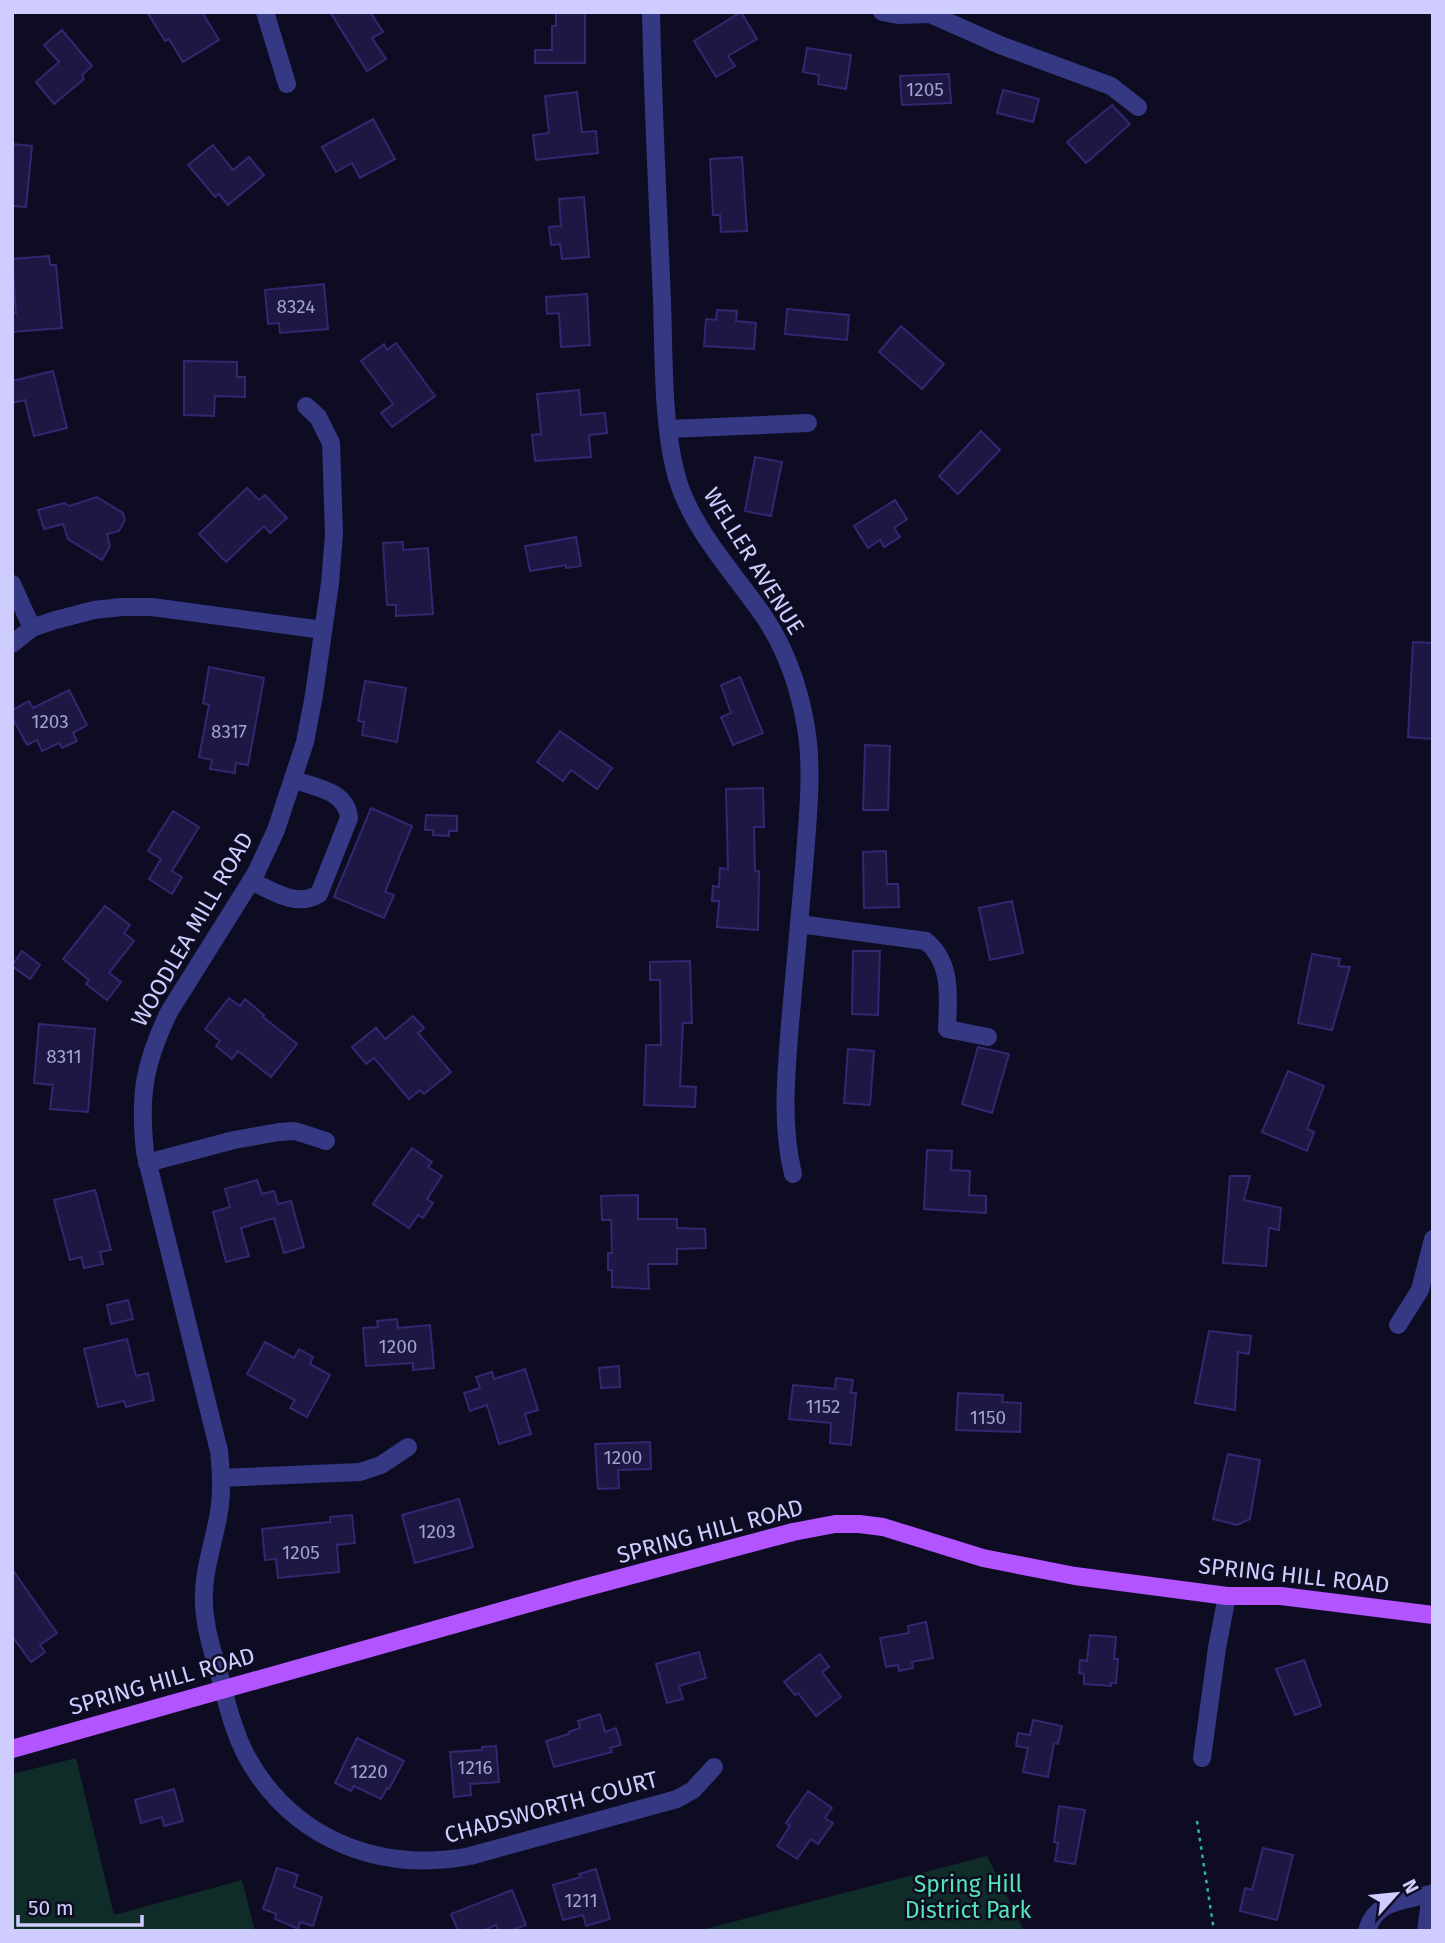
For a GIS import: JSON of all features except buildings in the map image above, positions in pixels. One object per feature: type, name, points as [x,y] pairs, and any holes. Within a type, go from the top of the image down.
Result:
[{"type":"main road","name":"SPRING HILL ROAD","points":[[12,1749],[99,1726],[223,1687],[783,1534],[835,1524],[883,1527],[983,1558],[1075,1576],[1227,1596],[1281,1596],[1433,1615]]},
{"type":"street","points":[[265,12],[287,84]]},
{"type":"street","name":"WELLER AVENUE","points":[[651,12],[665,376],[672,460],[689,508],[771,628],[793,674],[803,709],[808,741],[810,781],[787,1058],[784,1126],[793,1174]]},
{"type":"street","points":[[882,12],[898,15],[930,13],[1000,45],[1111,86],[1138,107]]},
{"type":"street","name":"WOODLEA MILL ROAD","points":[[223,1687],[206,1628],[204,1604],[204,1577],[220,1506],[222,1478],[219,1451],[147,1163],[141,1122],[142,1096],[146,1067],[169,1012],[251,881],[276,830],[294,780],[312,707],[334,534],[331,443],[318,417],[306,406]]},
{"type":"street","points":[[669,429],[808,422]]},
{"type":"street","points":[[12,584],[32,628]]},
{"type":"street","points":[[12,644],[32,628],[94,610],[132,607],[152,607],[323,630]]},
{"type":"street","points":[[251,881],[295,901],[309,900],[319,894],[349,818],[348,809],[346,802],[336,796],[294,780]]},
{"type":"street","points":[[799,924],[926,942],[936,950],[945,968],[949,985],[947,1029],[988,1037]]},
{"type":"street","points":[[147,1163],[234,1140],[279,1132],[295,1131],[326,1141]]},
{"type":"street","points":[[1398,1325],[1420,1290],[1433,1239]]},
{"type":"street","points":[[222,1478],[360,1472],[381,1465],[408,1447]]},
{"type":"street","points":[[1202,1758],[1227,1596]]},
{"type":"street","name":"CHADSWORTH COURT","points":[[223,1687],[236,1733],[247,1757],[263,1782],[282,1803],[302,1821],[336,1842],[360,1852],[397,1860],[444,1861],[470,1856],[677,1799],[693,1790],[715,1766]]},
{"type":"street","points":[[1367,1931],[1376,1913],[1385,1906],[1401,1898],[1432,1894],[1426,1931]]},
{"type":"path","points":[[1196,1821],[1214,1931]]},
{"type":"green space","points":[[76,1758],[114,1915],[242,1880],[255,1931],[12,1931],[12,1774]]},
{"type":"green space","name":"Spring Hill District Park","points":[[987,1856],[1024,1931],[697,1931]]}]
